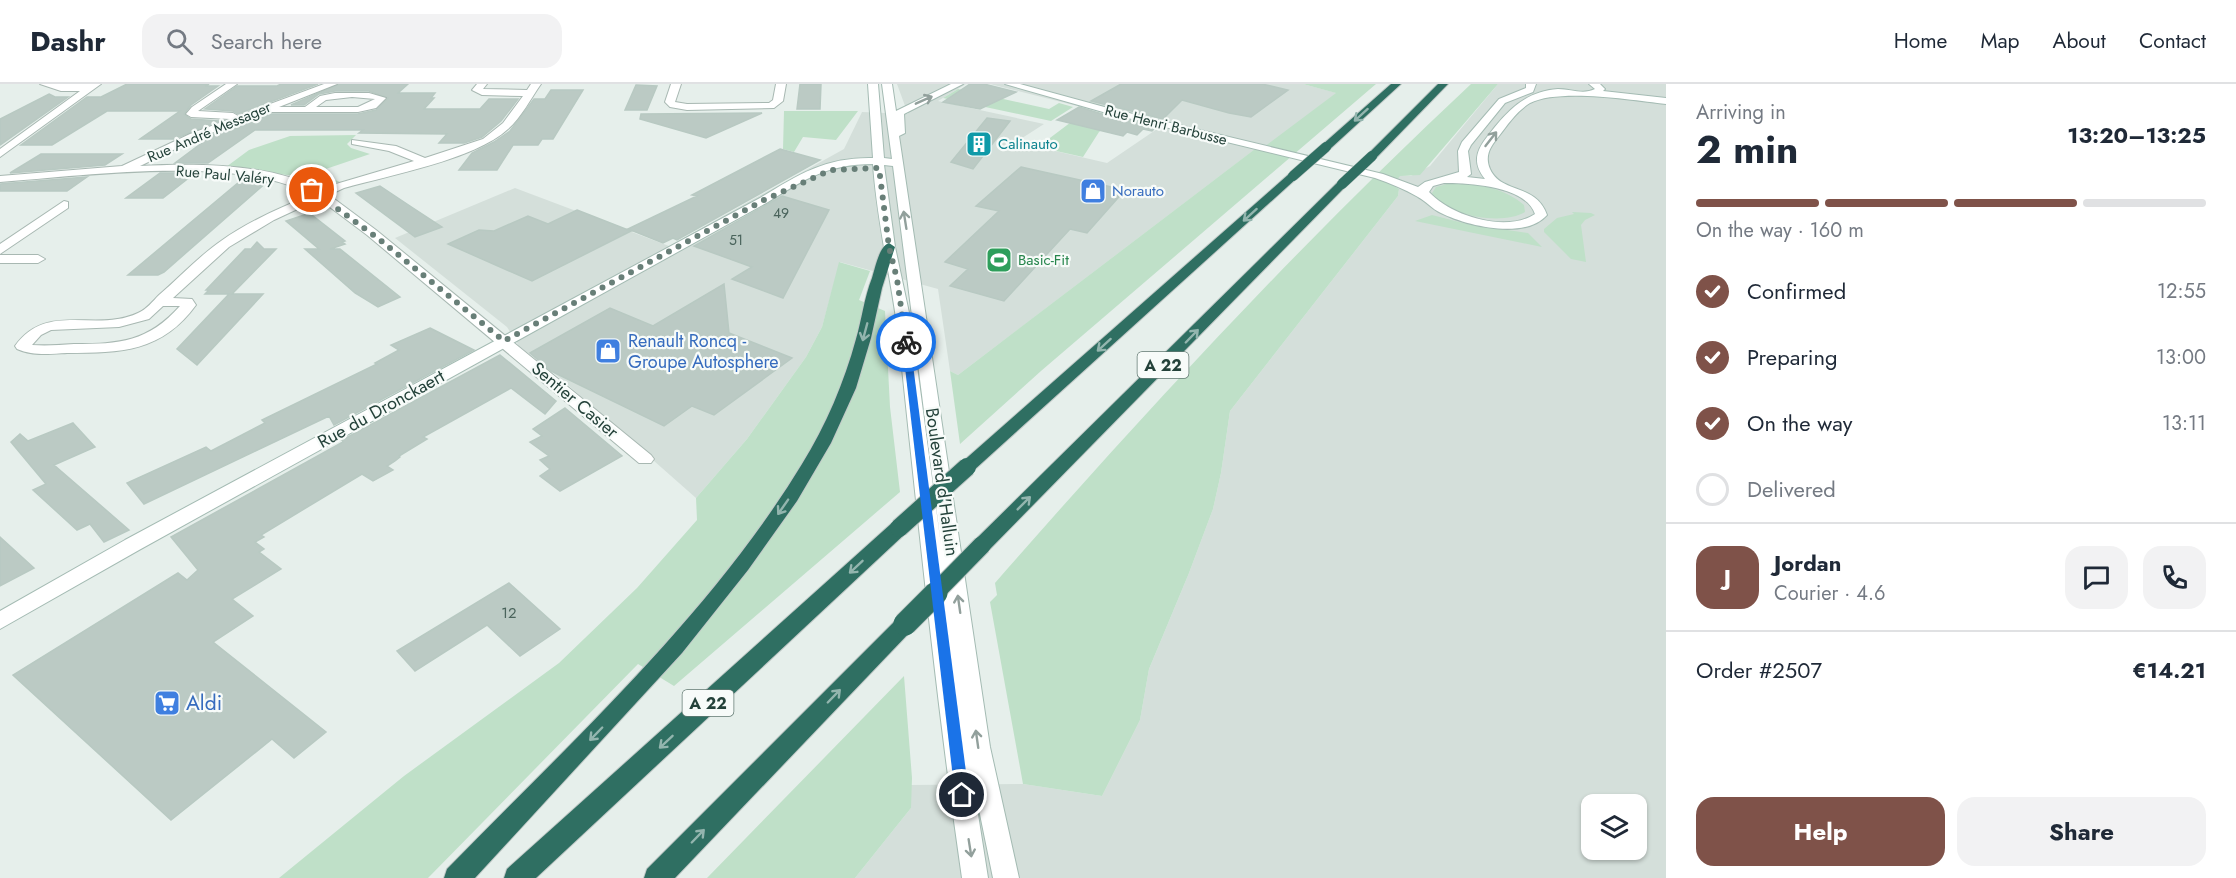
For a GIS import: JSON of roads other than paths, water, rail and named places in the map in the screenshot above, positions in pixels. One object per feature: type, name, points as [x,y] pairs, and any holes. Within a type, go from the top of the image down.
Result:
[{"type":"highway","name":"A 22","points":[[517,878],[899,528],[1396,84]]},
{"type":"highway","name":"A 22","points":[[657,878],[982,544],[1419,108],[1448,86]]},
{"type":"highway","points":[[457,878],[612,718],[672,650],[716,597],[785,505],[823,442],[848,388],[862,343],[874,291],[889,247]]},
{"type":"street","points":[[45,84],[61,88],[93,86]]},
{"type":"street","points":[[232,84],[191,114],[244,116]]},
{"type":"street","name":"Rue André Messager","points":[[122,170],[178,142],[332,84]]},
{"type":"street","points":[[482,84],[477,90],[482,92],[532,89]]},
{"type":"street","points":[[676,84],[670,102],[676,106],[760,107],[777,103],[781,84]]},
{"type":"street","name":"Boulevard d'Halluin","points":[[873,84],[879,164],[889,247],[897,279],[903,322],[955,743],[975,878]]},
{"type":"street","name":"Boulevard d'Halluin","points":[[886,84],[978,747],[1006,878]]},
{"type":"street","points":[[898,164],[902,150],[899,113],[958,84]]},
{"type":"street","name":"Rue Henri Barbusse","points":[[1010,84],[1106,110],[1379,176],[1408,186],[1441,209],[1480,221],[1521,224],[1534,221],[1540,216],[1541,209],[1537,203],[1501,186],[1453,179],[1434,182],[1379,176]]},
{"type":"street","name":"Rue Henri Barbusse","points":[[1022,84],[1243,138],[1324,163]]},
{"type":"street","points":[[1453,179],[1465,174],[1463,151],[1466,144],[1502,101],[1531,89],[1532,84],[1569,94]]},
{"type":"street","points":[[0,154],[43,120],[93,86]]},
{"type":"street","points":[[1595,87],[1666,101]]},
{"type":"street","points":[[1501,186],[1489,179],[1485,172],[1482,153],[1520,104],[1548,94],[1569,94],[1595,87],[1666,96]]},
{"type":"street","points":[[162,302],[189,305],[162,332],[148,341],[111,348],[29,349],[22,346],[27,338],[48,326],[131,321],[148,314],[232,239],[259,222],[320,194],[374,175],[467,150],[494,136],[507,124],[532,89]]},
{"type":"street","points":[[261,110],[307,110],[364,109],[373,106],[381,98],[329,96],[319,100],[307,110]]},
{"type":"street","points":[[356,142],[392,148],[425,162]]},
{"type":"street","name":"Rue du Dronckaert","points":[[0,621],[122,551],[826,164],[845,161],[898,164]]},
{"type":"street","name":"Rue Paul Valéry","points":[[0,179],[122,170],[244,174],[288,182],[320,194],[504,341]]},
{"type":"street","points":[[1424,195],[1422,192],[1425,186],[1434,182]]},
{"type":"street","points":[[0,250],[64,204]]},
{"type":"street","points":[[0,259],[38,259]]},
{"type":"street","name":"Sentier Casier","points":[[504,341],[645,459]]},
{"type":"place","name":"Calinauto","points":[[979,144]]},
{"type":"place","name":"Norauto","points":[[1093,191]]},
{"type":"place","name":"Basic-Fit","points":[[999,260]]},
{"type":"place","name":"Renault Roncq - Groupe Autosphere","points":[[608,351]]},
{"type":"place","name":"Aldi","points":[[167,703]]}]
